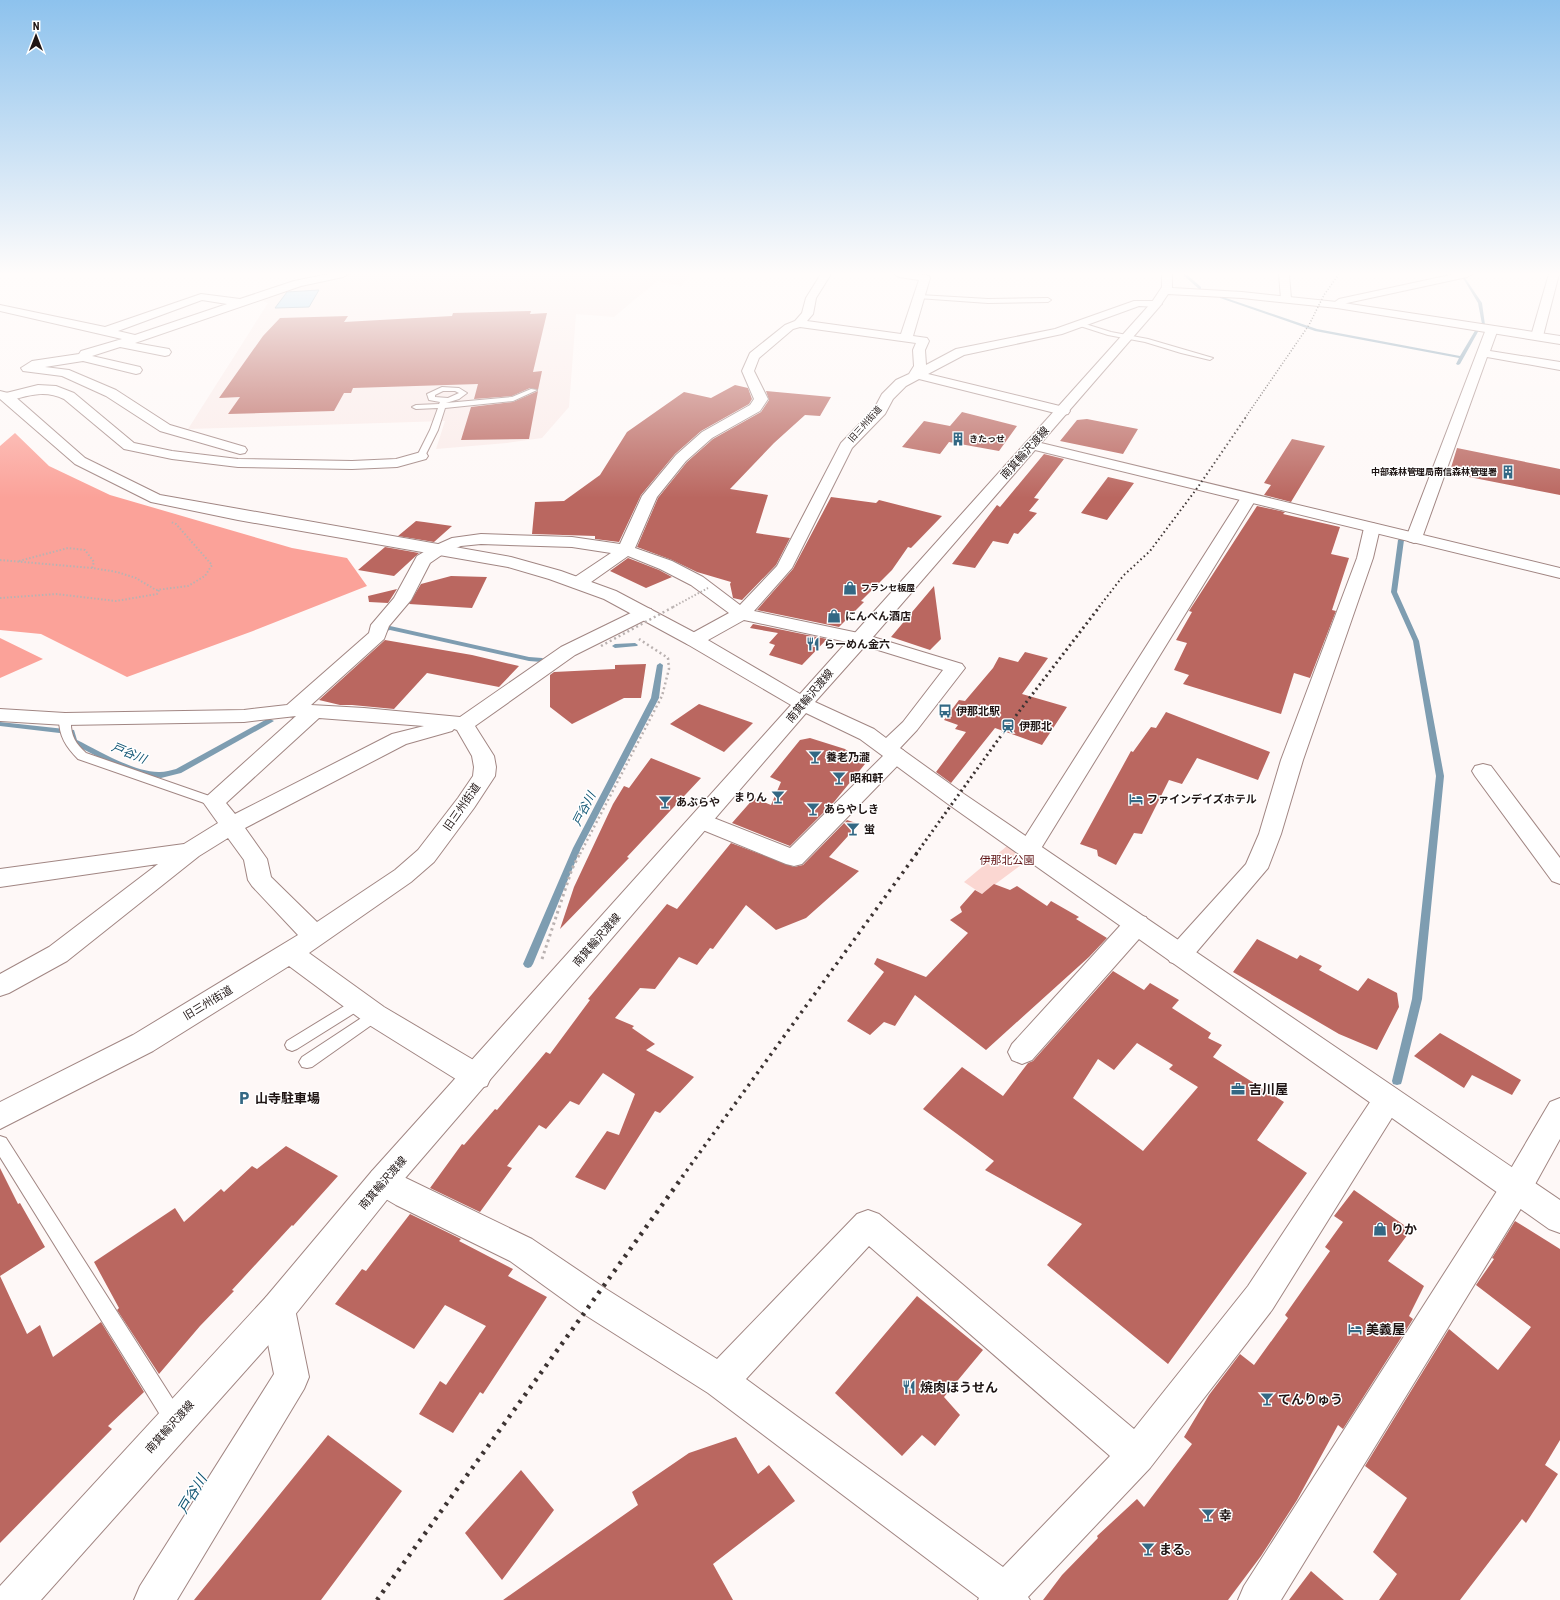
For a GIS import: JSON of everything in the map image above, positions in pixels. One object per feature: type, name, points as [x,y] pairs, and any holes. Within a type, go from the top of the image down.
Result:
[{"type":"street","points":[[83,357],[86,354],[102,349]]},
{"type":"street","points":[[148,349],[165,352]]},
{"type":"street","points":[[578,583],[626,550],[650,496],[681,458],[707,435],[755,408],[762,399],[748,371],[754,356],[763,349]]},
{"type":"street","points":[[920,349],[920,366],[914,374],[1063,411]]},
{"type":"street","name":"旧三州街道","points":[[694,640],[741,614],[754,602],[784,568],[846,446],[880,411],[887,397],[901,383],[914,374],[960,352],[979,349]]},
{"type":"street","name":"南箕輪沢渡線","points":[[14,1600],[278,1309],[383,1181],[477,1077],[819,684],[861,639],[1031,445],[1063,411],[1115,349]]},
{"type":"street","points":[[1414,538],[1485,349]]},
{"type":"street","points":[[1483,353],[1560,366]]},
{"type":"street","points":[[136,370],[83,357],[32,365],[27,368],[65,373],[111,393],[165,428],[212,443],[259,455],[326,464]]},
{"type":"street","points":[[4,396],[38,389],[56,390],[69,396],[129,446],[172,455],[238,463],[387,465],[407,461],[421,456]]},
{"type":"street","points":[[4,396],[80,461],[156,499],[238,515],[510,562],[578,583],[645,613],[803,704],[867,734],[1179,954],[1560,1218]]},
{"type":"street","points":[[1031,445],[1248,499],[1560,573]]},
{"type":"street","points":[[1029,849],[1248,499]]},
{"type":"street","points":[[1179,954],[1256,868],[1270,834],[1292,760],[1339,634],[1365,558],[1372,528]]},
{"type":"street","points":[[314,936],[260,880],[255,859],[232,824],[214,802],[303,711],[379,630],[402,600],[423,560],[440,549],[458,541],[481,539],[572,542],[626,550],[666,565],[708,588],[741,614],[861,639],[955,668],[892,752],[794,858],[701,821]]},
{"type":"street","points":[[0,986],[58,954],[191,850],[232,824],[399,739],[439,728],[464,724],[512,692],[568,651],[645,613]]},
{"type":"street","points":[[0,715],[65,727],[303,711],[364,714],[464,724]]},
{"type":"street","name":"旧三州街道","points":[[0,1116],[143,1043],[290,953],[403,876],[421,861],[444,834],[484,776],[485,767],[483,756],[464,724]]},
{"type":"street","points":[[1483,770],[1560,875]]},
{"type":"street","points":[[0,878],[191,850]]},
{"type":"street","points":[[1022,1052],[1137,924]]},
{"type":"street","points":[[290,953],[367,1009],[477,1077]]},
{"type":"street","points":[[383,1181],[407,1195],[521,1250],[594,1301],[720,1381],[1004,1598],[1137,1455],[1260,1298],[1388,1099]]},
{"type":"street","points":[[1258,1600],[1517,1187],[1560,1111]]},
{"type":"street","points":[[720,1381],[868,1225],[1137,1455]]},
{"type":"street","points":[[154,1600],[292,1377],[278,1309]]},
{"type":"lane","points":[[1173,349],[1210,358]]},
{"type":"lane","points":[[416,407],[443,403],[513,399],[533,390]]},
{"type":"lane","points":[[421,456],[434,430],[443,403]]},
{"type":"lane","points":[[65,727],[69,744],[82,756],[214,802]]},
{"type":"lane","points":[[292,1045],[367,1009]]},
{"type":"lane","points":[[307,1062],[367,1009]]},
{"type":"lane","points":[[0,1143],[175,1421]]},
{"type":"lane","points":[[0,1592],[8,1600]]},
{"type":"path","points":[[0,560],[92,568],[117,572],[136,578],[156,590],[188,586],[205,576],[212,565],[176,524],[170,521]]},
{"type":"path","points":[[16,561],[68,548],[85,550],[94,562],[92,568]]},
{"type":"path","points":[[601,646],[708,588]]},
{"type":"path","points":[[0,598],[56,594],[116,601],[156,594],[160,590]]},
{"type":"path","points":[[541,961],[572,869],[662,696],[669,669],[668,658],[639,639],[641,633]]},
{"type":"shaded area","points":[[239,349],[573,349],[569,407],[542,438],[507,443],[436,449],[445,421],[188,429]]},
{"type":"shaded area","points":[[15,433],[49,466],[110,495],[292,548],[347,558],[367,586],[253,631],[127,677],[41,634],[0,630],[0,446]]},
{"type":"shaded area","points":[[0,638],[43,659],[0,678]]},
{"type":"green space","name":"伊那北公園","points":[[1007,846],[1029,859],[982,894],[964,882]]},
{"type":"building","points":[[254,349],[539,349],[533,372],[542,371],[538,390],[530,388],[512,396],[474,399],[478,384],[353,388],[351,393],[344,393],[334,411],[228,414],[240,397],[219,398]]},
{"type":"building","points":[[735,385],[748,388],[752,399],[749,404],[701,431],[675,454],[641,495],[619,542],[595,539],[595,536],[532,534],[535,502],[564,501],[600,475],[627,432],[684,392],[711,398]]},
{"type":"building","points":[[538,391],[529,439],[461,440],[471,407],[513,402]]},
{"type":"building","points":[[766,391],[831,397],[820,416],[805,415],[774,443],[730,489],[768,495],[756,533],[790,538],[776,565],[742,600],[733,598],[730,584],[731,582],[697,572],[672,560],[637,547],[658,498],[687,462],[713,439],[761,412],[769,400]]},
{"type":"building","name":"きたっせ","points":[[962,412],[1017,426],[999,451],[949,442],[940,454],[902,447],[924,421],[950,426]]},
{"type":"building","points":[[1087,419],[1138,429],[1123,454],[1060,441],[1077,420]]},
{"type":"building","points":[[1292,439],[1325,446],[1291,502],[1264,495],[1271,485],[1264,483]]},
{"type":"building","name":"中部森林管理局南信森林管理署","points":[[1457,448],[1560,469],[1560,495],[1464,476],[1463,473],[1450,471]]},
{"type":"building","points":[[1044,454],[1064,459],[1034,498],[1039,499],[1029,511],[1037,513],[1018,534],[1014,533],[1008,544],[993,541],[975,568],[952,564],[997,505],[1000,507]]},
{"type":"building","points":[[1108,477],[1134,483],[1107,520],[1081,513]]},
{"type":"building","points":[[831,497],[876,503],[879,500],[942,516],[911,548],[908,547],[892,570],[861,601],[864,602],[839,627],[757,610],[793,569]]},
{"type":"building","points":[[1257,506],[1285,512],[1283,514],[1340,527],[1331,554],[1349,558],[1332,610],[1336,611],[1310,678],[1294,673],[1281,714],[1183,684],[1189,675],[1174,670],[1187,643],[1176,640],[1192,612],[1189,611]]},
{"type":"building","points":[[416,521],[452,526],[434,542],[398,536]]},
{"type":"building","points":[[385,547],[419,553],[394,576],[358,570]]},
{"type":"building","points":[[628,558],[659,570],[672,577],[646,588],[610,571]]},
{"type":"building","points":[[451,576],[487,577],[472,608],[409,604],[421,584]]},
{"type":"building","points":[[934,586],[941,639],[930,650],[891,637]]},
{"type":"building","points":[[397,589],[388,603],[369,602],[368,596]]},
{"type":"building","points":[[753,624],[827,639],[802,665],[769,655],[775,645],[769,643],[778,633],[750,628]]},
{"type":"building","points":[[385,640],[472,655],[519,666],[499,687],[427,673],[394,709],[340,705],[319,700]]},
{"type":"building","points":[[1025,652],[1048,658],[1022,694],[1067,707],[1042,745],[995,728],[951,783],[936,772],[966,732],[955,729],[958,725],[944,720],[959,700],[965,701],[993,668],[999,657],[1018,662]]},
{"type":"building","points":[[646,664],[641,698],[624,698],[572,724],[550,707],[550,675],[554,672],[615,669],[615,665]]},
{"type":"building","points":[[699,704],[753,723],[724,752],[670,724]]},
{"type":"building","points":[[1166,712],[1270,752],[1258,780],[1197,758],[1182,784],[1169,780],[1142,834],[1134,833],[1116,865],[1098,856],[1097,850],[1080,844],[1131,751],[1133,752],[1151,727],[1156,728]]},
{"type":"building","points":[[810,738],[845,749],[865,764],[834,802],[790,846],[732,823],[754,798],[771,805],[781,782],[770,777],[800,740]]},
{"type":"building","points":[[651,758],[701,778],[627,857],[629,858],[560,929],[574,887],[613,804],[624,786],[629,788]]},
{"type":"building","points":[[847,820],[859,824],[829,857],[859,871],[806,918],[776,930],[746,905],[713,949],[710,948],[697,965],[679,957],[655,989],[640,988],[615,1018],[634,1026],[632,1028],[655,1044],[646,1050],[694,1077],[660,1113],[655,1111],[605,1190],[575,1177],[607,1131],[619,1135],[635,1094],[603,1073],[579,1105],[570,1101],[546,1129],[539,1125],[507,1166],[512,1168],[480,1212],[430,1188],[462,1144],[464,1145],[495,1109],[497,1110],[546,1052],[550,1054],[590,1000],[588,999],[667,904],[677,909],[731,843],[794,867],[803,865]]},
{"type":"building","points":[[994,884],[1010,890],[1017,886],[1047,906],[1051,901],[1079,917],[1076,919],[1107,938],[1089,957],[986,1050],[915,995],[895,1026],[884,1022],[870,1035],[847,1021],[884,972],[874,964],[877,958],[926,977],[968,933],[950,920],[962,912],[960,907],[975,890],[982,894]]},
{"type":"building","points":[[1257,939],[1297,959],[1300,955],[1322,966],[1319,970],[1358,991],[1368,978],[1397,993],[1399,1007],[1377,1050],[1339,1034],[1233,972]]},
{"type":"building","points":[[1113,971],[1144,990],[1150,983],[1179,1000],[1172,1008],[1211,1033],[1208,1038],[1222,1045],[1213,1057],[1284,1102],[1257,1140],[1307,1173],[1168,1364],[1047,1265],[1082,1224],[985,1170],[994,1161],[923,1109],[962,1067],[1003,1096],[1028,1063],[1033,1061]],"holes":[[[1137,1043],[1173,1065],[1169,1069],[1198,1087],[1143,1151],[1073,1098],[1098,1059],[1114,1070]]]},
{"type":"building","points":[[1440,1033],[1521,1080],[1512,1095],[1472,1075],[1464,1088],[1414,1056]]},
{"type":"building","points":[[286,1146],[338,1176],[232,1290],[234,1291],[200,1326],[159,1374],[117,1310],[119,1308],[94,1262],[175,1208],[184,1222],[221,1189],[224,1192],[252,1166],[257,1169]]},
{"type":"building","points":[[0,1168],[18,1204],[20,1203],[45,1247],[0,1276]]},
{"type":"building","points":[[1354,1190],[1411,1230],[1388,1261],[1424,1286],[1409,1316],[1413,1319],[1343,1429],[1338,1425],[1297,1500],[1261,1556],[1228,1600],[1043,1600],[1062,1575],[1098,1538],[1097,1536],[1137,1499],[1144,1507],[1192,1444],[1184,1437],[1209,1395],[1240,1354],[1254,1365],[1288,1318],[1285,1315],[1330,1251],[1325,1247],[1343,1222],[1334,1216]]},
{"type":"building","points":[[410,1214],[461,1239],[459,1241],[513,1269],[508,1276],[547,1297],[483,1394],[480,1392],[453,1433],[419,1414],[440,1381],[446,1385],[486,1326],[445,1305],[414,1349],[335,1304],[362,1269],[366,1271]]},
{"type":"building","points":[[1515,1221],[1560,1249],[1560,1440],[1545,1465],[1558,1474],[1526,1523],[1522,1519],[1460,1600],[1379,1600],[1397,1574],[1373,1552],[1407,1498],[1365,1466],[1449,1329],[1498,1370],[1531,1327],[1476,1285],[1494,1259],[1492,1258]]},
{"type":"building","points":[[0,1276],[27,1334],[40,1325],[53,1357],[101,1322],[144,1392],[108,1426],[112,1429],[0,1543]]},
{"type":"building","points":[[917,1296],[983,1350],[944,1397],[960,1415],[935,1446],[922,1435],[902,1456],[835,1393]]},
{"type":"building","points":[[328,1435],[402,1491],[321,1600],[194,1600]]},
{"type":"building","points":[[736,1437],[758,1474],[769,1465],[795,1501],[713,1564],[733,1600],[503,1600],[638,1505],[632,1492],[689,1453]]},
{"type":"building","points":[[521,1470],[554,1510],[502,1580],[465,1533]]},
{"type":"building","points":[[1311,1571],[1344,1600],[1289,1600]]},
{"type":"waterway","points":[[1416,349],[1461,357]]},
{"type":"waterway","points":[[1458,364],[1467,349]]},
{"type":"waterway","points":[[1397,1081],[1417,999],[1440,776],[1416,641],[1394,592],[1401,540]]},
{"type":"waterway","name":"戸谷川","points":[[378,631],[390,628],[529,659],[542,660]]},
{"type":"waterway","name":"戸谷川","points":[[615,646],[635,645]]},
{"type":"waterway","name":"戸谷川","points":[[528,964],[577,848],[655,698],[660,665]]},
{"type":"waterway","name":"戸谷川","points":[[0,724],[71,732],[74,741],[111,760],[144,773],[161,775],[178,771],[270,721]]},
{"type":"railway","points":[[1245,418],[1293,349]]},
{"type":"railway","points":[[1099,607],[1123,576],[1150,551],[1198,487],[1246,417]]},
{"type":"railway","points":[[916,854],[1008,726],[1100,606]]},
{"type":"railway","points":[[682,1177],[917,853]]},
{"type":"railway","points":[[377,1600],[683,1176]]},
{"type":"place","name":"きたっせ","points":[[958,439]]},
{"type":"place","name":"中部森林管理局南信森林管理署","points":[[1508,472]]},
{"type":"place","name":"フランセ板屋","points":[[850,588]]},
{"type":"place","name":"にんべん酒店","points":[[834,616]]},
{"type":"place","name":"らーめん金六","points":[[813,644]]},
{"type":"place","name":"伊那北駅","points":[[945,711]]},
{"type":"place","name":"伊那北","points":[[1008,726]]},
{"type":"place","name":"養老乃瀧","points":[[815,757]]},
{"type":"place","name":"昭和軒","points":[[839,778]]},
{"type":"place","name":"まりん","points":[[778,797]]},
{"type":"place","name":"ファインデイズホテル","points":[[1136,799]]},
{"type":"place","name":"あぶらや","points":[[665,802]]},
{"type":"place","name":"あらやしき","points":[[813,809]]},
{"type":"place","name":"蛍","points":[[853,829]]},
{"type":"place","name":"吉川屋","points":[[1238,1089]]},
{"type":"place","name":"山寺駐車場","points":[[244,1098]]},
{"type":"place","name":"りか","points":[[1380,1229]]},
{"type":"place","name":"美義屋","points":[[1355,1329]]},
{"type":"place","name":"焼肉ほうせん","points":[[909,1387]]},
{"type":"place","name":"てんりゅう","points":[[1267,1399]]},
{"type":"place","name":"幸","points":[[1208,1515]]},
{"type":"place","name":"まる。","points":[[1148,1549]]}]
